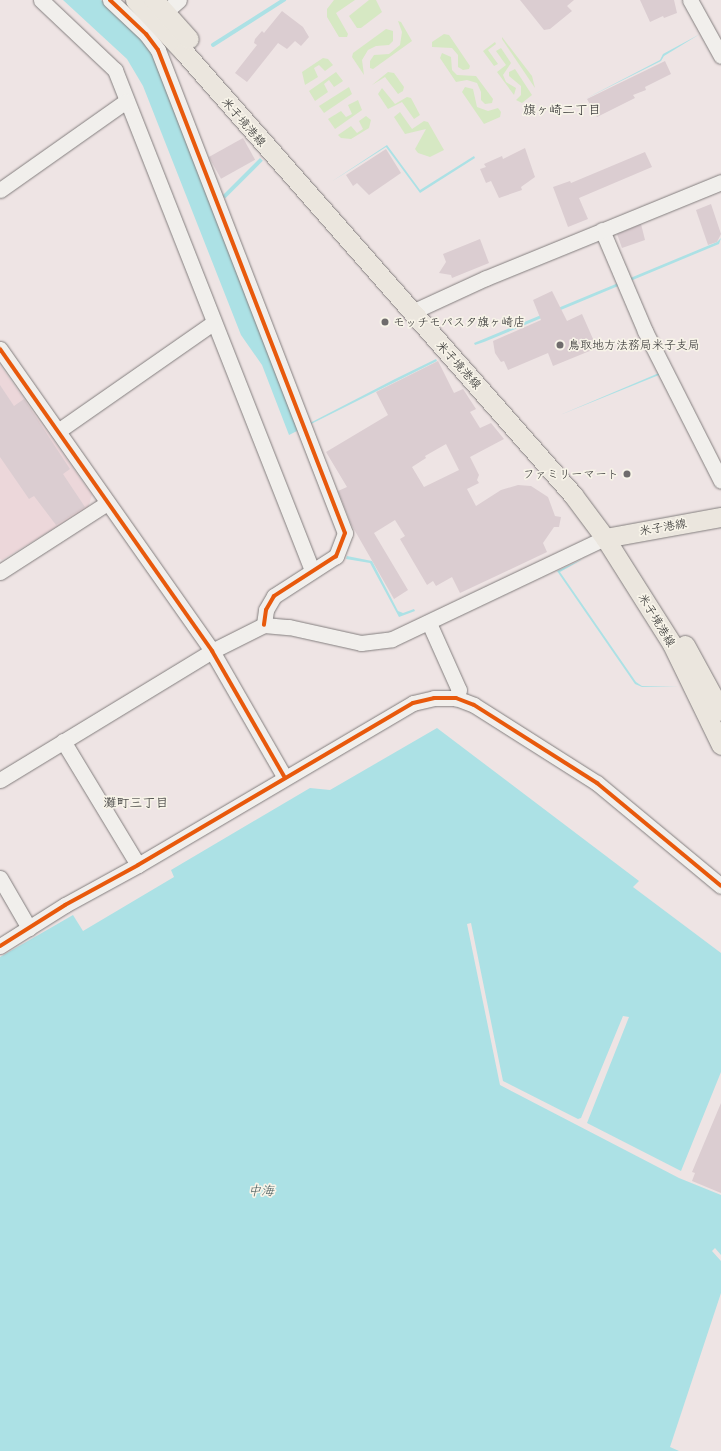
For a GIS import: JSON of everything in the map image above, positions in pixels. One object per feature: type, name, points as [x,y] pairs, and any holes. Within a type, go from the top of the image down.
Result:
[{"type":"main road","name":"米子境港線","points":[[135,0],[158,12],[184,52],[417,309],[548,466],[611,537],[715,685],[721,711]]},
{"type":"main road","name":"米子港線","points":[[611,537],[721,517]]},
{"type":"main road","name":"米子境港線","points":[[611,537],[672,644],[721,745]]},
{"type":"street","points":[[41,0],[115,70],[213,323],[312,570]]},
{"type":"street","points":[[110,0],[146,34],[158,50],[345,533],[336,556],[312,570],[274,596],[266,610],[264,625]]},
{"type":"street","points":[[158,12],[179,0]]},
{"type":"street","points":[[690,0],[721,56]]},
{"type":"street","points":[[0,190],[126,101]]},
{"type":"street","points":[[417,309],[602,230],[721,182]]},
{"type":"street","points":[[602,230],[624,283],[721,481]]},
{"type":"street","points":[[58,432],[213,323]]},
{"type":"street","points":[[0,349],[212,651],[286,778]]},
{"type":"street","points":[[0,572],[107,503]]},
{"type":"street","points":[[0,780],[212,651],[264,625],[289,627],[361,643],[392,639],[611,537]]},
{"type":"street","points":[[429,623],[459,690],[456,698]]},
{"type":"street","points":[[0,946],[414,703],[434,698],[456,698],[479,708],[596,783],[721,886]]},
{"type":"street","points":[[63,741],[138,865]]},
{"type":"street","points":[[0,878],[29,928]]},
{"type":"shaded area","points":[[0,365],[92,495],[88,508],[2,560],[0,559]]},
{"type":"green space","points":[[334,0],[355,0],[336,13],[348,34],[347,37],[339,37],[327,17],[327,9]]},
{"type":"green space","points":[[369,0],[376,0],[382,12],[361,28],[357,28],[349,16]]},
{"type":"green space","points":[[398,21],[401,22],[412,41],[373,69],[370,68],[370,61],[374,55],[389,54],[400,45],[402,32]]},
{"type":"green space","points":[[386,29],[393,31],[393,41],[389,45],[376,46],[368,50],[362,60],[364,75],[352,57],[353,53]]},
{"type":"green space","points":[[444,34],[449,35],[470,66],[469,69],[463,70],[458,67],[458,55],[452,48],[432,47],[432,42]]},
{"type":"green space","points":[[502,37],[532,76],[535,88],[502,39]]},
{"type":"green space","points":[[495,42],[496,44],[488,50],[498,64],[494,66],[483,51]]},
{"type":"green space","points":[[501,48],[511,63],[503,75],[506,82],[516,88],[514,95],[497,72],[506,65],[496,51]]},
{"type":"green space","points":[[442,53],[451,57],[452,70],[457,75],[476,76],[493,99],[492,103],[485,104],[481,100],[481,92],[477,83],[467,80],[456,82],[440,58]]},
{"type":"green space","points":[[323,58],[328,59],[333,65],[325,71],[319,65],[314,68],[318,77],[305,85],[302,72]]},
{"type":"green space","points":[[515,69],[532,95],[522,103],[516,100],[521,95],[521,86],[509,76],[509,72]]},
{"type":"green space","points":[[336,72],[343,81],[334,87],[329,80],[324,84],[328,92],[315,101],[309,91]]},
{"type":"green space","points":[[388,72],[394,73],[404,87],[403,91],[398,94],[385,77],[372,85]]},
{"type":"green space","points":[[349,87],[352,94],[324,113],[319,106]]},
{"type":"green space","points":[[465,87],[473,89],[477,107],[488,111],[498,108],[501,112],[500,117],[484,124],[462,92]]},
{"type":"green space","points":[[382,88],[395,104],[407,97],[411,98],[420,115],[414,119],[402,102],[388,109],[378,94]]},
{"type":"green space","points":[[358,100],[362,110],[335,129],[328,119],[341,111],[346,117],[352,114],[348,105]]},
{"type":"green space","points":[[400,112],[412,129],[424,121],[428,122],[444,150],[430,157],[418,153],[415,149],[426,129],[405,134],[394,117]]},
{"type":"green space","points":[[366,116],[371,120],[369,128],[351,139],[341,138],[338,135],[351,126],[357,133],[363,129],[359,121]]},
{"type":"water","points":[[63,0],[101,0],[147,43],[308,424],[395,379],[436,359],[437,361],[289,435],[262,365],[241,335],[143,86],[127,59]]},
{"type":"water","points":[[700,34],[664,56],[661,61],[585,99],[660,60],[663,54]]},
{"type":"water","points":[[387,145],[420,190],[474,156],[475,158],[420,193],[386,147],[331,182]]},
{"type":"water","points":[[260,158],[263,161],[225,198],[223,195]]},
{"type":"water","points":[[721,238],[719,244],[484,342],[475,345],[474,343],[717,242]]},
{"type":"water","points":[[659,373],[659,375],[560,415]]},
{"type":"water","points":[[347,556],[372,561],[398,611],[403,613],[414,609],[415,611],[399,617],[370,563],[346,559]]},
{"type":"water","points":[[583,559],[560,572],[636,682],[642,686],[679,686],[642,687],[635,684],[557,571]]},
{"type":"water","name":"中海","points":[[437,728],[639,881],[633,887],[721,953],[721,1072],[681,1171],[587,1123],[629,1017],[623,1016],[581,1118],[578,1119],[503,1081],[471,923],[467,924],[500,1085],[679,1178],[721,1195],[721,1255],[715,1248],[712,1251],[721,1261],[721,1293],[670,1447],[679,1451],[0,1451],[0,957],[73,915],[83,931],[174,877],[171,870],[310,788],[330,790]]},
{"type":"building","points":[[520,0],[574,0],[567,6],[572,11],[550,29],[544,30]]},
{"type":"building","points":[[640,0],[674,0],[677,13],[664,18],[663,16],[650,22]]},
{"type":"building","points":[[282,11],[303,27],[309,37],[301,46],[295,41],[287,49],[278,43],[247,82],[235,73],[257,45],[254,43],[255,39],[262,31],[264,33]]},
{"type":"building","points":[[665,61],[671,74],[645,87],[646,90],[633,95],[635,98],[597,117],[587,99]]},
{"type":"building","points":[[243,138],[255,160],[221,179],[209,157]]},
{"type":"building","points":[[525,148],[535,177],[521,187],[522,190],[499,198],[491,181],[486,183],[480,169],[486,167],[484,164],[502,156],[503,159]]},
{"type":"building","points":[[386,149],[401,173],[369,195],[357,183],[353,186],[346,175]]},
{"type":"building","points":[[645,152],[652,167],[579,198],[588,219],[568,227],[553,187],[570,181],[571,183]]},
{"type":"building","points":[[711,204],[721,234],[717,242],[708,245],[696,210]]},
{"type":"building","points":[[641,224],[645,240],[622,248],[617,234]]},
{"type":"building","points":[[480,239],[489,263],[452,278],[451,275],[439,273],[446,262],[443,254]]},
{"type":"building","points":[[552,291],[567,321],[582,314],[597,348],[553,366],[548,353],[508,370],[504,361],[501,362],[495,353],[493,341],[541,320],[533,300]]},
{"type":"building","points":[[438,361],[454,393],[463,389],[476,409],[470,412],[480,428],[491,423],[504,439],[470,457],[479,475],[477,480],[479,483],[467,489],[476,506],[501,490],[518,485],[531,486],[548,497],[555,516],[561,517],[559,527],[554,527],[543,543],[547,552],[460,593],[452,577],[436,586],[433,581],[427,585],[400,539],[405,536],[395,520],[374,533],[408,590],[394,599],[351,524],[338,491],[347,487],[326,452],[388,415],[376,392]],"holes":[[[446,444],[459,470],[424,487],[412,467],[426,458],[425,456]]]},
{"type":"building","points":[[0,385],[14,406],[24,399],[70,469],[63,474],[85,507],[56,525],[34,496],[29,499],[0,457]]},
{"type":"building","points":[[721,1103],[721,1193],[692,1181],[695,1173],[692,1172]]},
{"type":"waterway","points":[[213,45],[284,0]]},
{"type":"cycle path","points":[[110,0],[146,34],[158,50],[345,533],[336,556],[274,596],[266,610],[264,625]]},
{"type":"cycle path","points":[[0,349],[212,651],[285,778]]},
{"type":"cycle path","points":[[0,946],[65,905],[138,865],[413,703],[434,698],[456,698],[474,705],[597,783],[721,886]]},
{"type":"place","name":"モッチモパスタ旗ヶ崎店","points":[[385,322]]},
{"type":"place","name":"鳥取地方法務局米子支局","points":[[560,345]]},
{"type":"place","name":"ファミリーマート","points":[[627,474]]},
{"type":"district","name":"旗ヶ崎二丁目","points":[[562,109]]},
{"type":"district","name":"灘町三丁目","points":[[136,802]]}]
